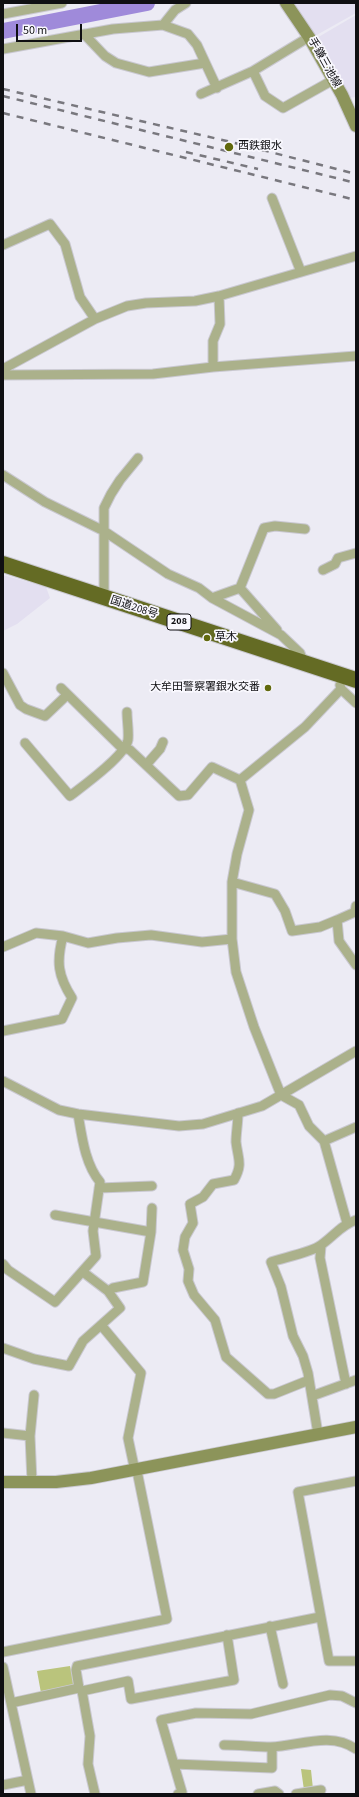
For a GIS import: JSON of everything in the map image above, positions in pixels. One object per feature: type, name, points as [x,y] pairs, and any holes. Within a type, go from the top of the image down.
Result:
[{"type":"highway","name":"国道208号","points":[[3,564],[347,678]]},
{"type":"street","points":[[3,14],[62,3]]},
{"type":"street","points":[[163,25],[175,10],[186,3]]},
{"type":"street","name":"手鎌三池線","points":[[286,3],[309,37],[356,126]]},
{"type":"street","points":[[3,49],[137,26],[163,25],[188,34],[197,45],[216,88]]},
{"type":"street","points":[[84,34],[105,56],[116,63],[149,72],[205,63]]},
{"type":"street","points":[[201,94],[253,71],[309,37]]},
{"type":"street","points":[[253,71],[265,96],[283,108],[333,80]]},
{"type":"street","points":[[272,198],[301,272]]},
{"type":"street","points":[[3,245],[50,224],[64,244],[80,297],[96,319]]},
{"type":"street","points":[[3,369],[96,319],[127,306],[146,303],[195,301],[219,296],[356,256]]},
{"type":"street","points":[[213,367],[213,341],[220,324],[219,296]]},
{"type":"street","points":[[3,375],[123,376],[213,367],[356,356]]},
{"type":"street","points":[[104,598],[104,508],[111,494],[138,458]]},
{"type":"street","points":[[3,475],[45,502],[104,531],[168,574],[199,588],[212,598],[281,635]]},
{"type":"street","points":[[212,598],[240,588],[264,528],[275,526],[305,529]]},
{"type":"street","points":[[323,570],[335,564],[338,558],[356,553]]},
{"type":"street","points":[[240,588],[281,635],[300,653],[304,664]]},
{"type":"street","points":[[3,673],[20,705],[32,712],[45,716],[64,692],[124,748],[130,750],[179,796],[184,797],[188,795],[212,767],[240,780],[249,810],[237,854],[232,882],[232,939],[236,972],[254,1027],[281,1095],[299,1105],[309,1126],[324,1141],[347,1223]]},
{"type":"street","points":[[240,780],[305,727],[347,678],[356,703]]},
{"type":"street","points":[[25,743],[70,796],[100,773],[124,748],[128,741],[127,712]]},
{"type":"street","points":[[146,765],[160,749],[163,742]]},
{"type":"street","points":[[232,882],[275,894],[285,911],[292,931],[320,927],[355,912],[356,906]]},
{"type":"street","points":[[337,920],[339,941],[356,964]]},
{"type":"street","points":[[3,946],[36,933],[63,936],[88,943],[117,938],[151,935],[202,942],[232,939]]},
{"type":"street","points":[[3,1031],[62,1019],[72,998],[62,983],[59,969],[59,950],[63,936]]},
{"type":"street","points":[[3,1082],[59,1110],[78,1114],[179,1126],[204,1124],[262,1106],[356,1051]]},
{"type":"street","points":[[3,1264],[8,1270],[55,1302],[96,1256],[93,1231],[100,1182],[93,1173],[83,1142],[78,1114]]},
{"type":"street","points":[[238,1114],[236,1142],[240,1162],[239,1170],[234,1180],[213,1184],[203,1197],[190,1204],[193,1223],[185,1237],[183,1250],[189,1269],[188,1281],[194,1295],[215,1320],[226,1357],[268,1394],[274,1394],[309,1380]]},
{"type":"street","points":[[324,1141],[356,1127]]},
{"type":"street","points":[[99,1188],[152,1186]]},
{"type":"street","points":[[108,1291],[113,1288],[143,1282],[151,1232],[152,1208]]},
{"type":"street","points":[[55,1215],[151,1232]]},
{"type":"street","points":[[318,1434],[309,1380],[303,1356],[293,1336],[281,1287],[270,1262],[320,1246],[347,1223],[356,1220]]},
{"type":"street","points":[[320,1246],[320,1258],[346,1384]]},
{"type":"street","points":[[3,1348],[34,1359],[69,1366],[82,1341],[120,1308],[108,1291],[82,1272]]},
{"type":"street","points":[[3,1652],[167,1619],[128,1438],[141,1373],[102,1324]]},
{"type":"street","points":[[312,1396],[356,1380]]},
{"type":"street","points":[[32,1482],[30,1436],[34,1395]]},
{"type":"street","points":[[3,1482],[32,1482],[91,1478],[136,1471],[356,1427]]},
{"type":"street","points":[[3,1433],[30,1436]]},
{"type":"street","points":[[356,1481],[298,1492],[329,1661],[356,1661]]},
{"type":"street","points":[[95,1794],[88,1764],[90,1736],[76,1670],[77,1666],[320,1617]]},
{"type":"street","points":[[270,1626],[283,1684]]},
{"type":"street","points":[[11,1703],[128,1681],[131,1699],[234,1680],[227,1635]]},
{"type":"street","points":[[3,1666],[30,1794]]},
{"type":"street","points":[[178,1794],[182,1792],[161,1720],[196,1713],[251,1714],[330,1695],[342,1696],[356,1703]]},
{"type":"street","points":[[224,1745],[272,1747],[311,1740],[333,1741],[350,1745],[356,1749]]},
{"type":"street","points":[[174,1764],[272,1768],[272,1747]]},
{"type":"street","points":[[3,1785],[28,1780]]},
{"type":"street","points":[[296,1794],[321,1790]]},
{"type":"street","points":[[258,1794],[275,1791],[279,1794]]},
{"type":"shaded area","points":[[291,3],[356,3],[356,13],[313,37]]},
{"type":"shaded area","points":[[356,15],[356,97],[349,98],[315,39]]},
{"type":"shaded area","points":[[3,575],[46,587],[50,598],[17,624],[3,631]]},
{"type":"green space","points":[[70,1666],[74,1683],[71,1686],[41,1693],[37,1671]]},
{"type":"green space","points":[[301,1769],[311,1770],[313,1789],[304,1790]]},
{"type":"waterway","points":[[3,31],[147,3]]},
{"type":"railway","points":[[3,89],[231,142],[356,174]]},
{"type":"railway","points":[[3,96],[356,183]]},
{"type":"railway","points":[[3,113],[356,200]]},
{"type":"railway","points":[[186,152],[258,169]]},
{"type":"place","name":"西鉄銀水","points":[[229,147]]},
{"type":"place","name":"草木","points":[[207,638]]},
{"type":"place","name":"大牟田警察署銀水交番","points":[[268,688]]}]
